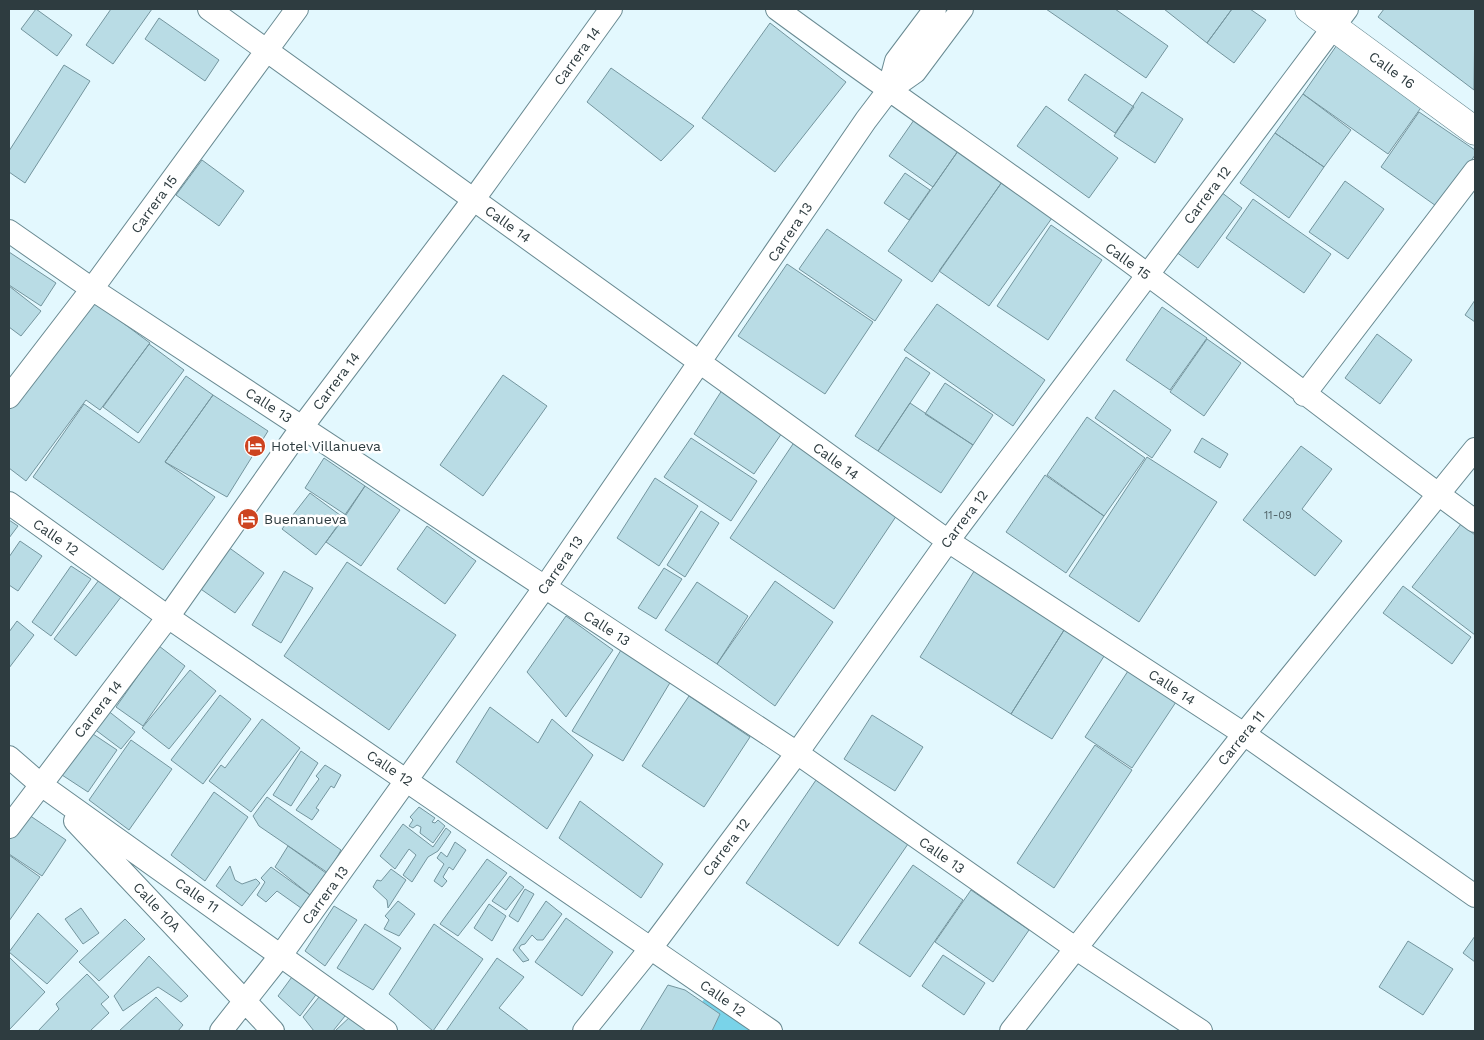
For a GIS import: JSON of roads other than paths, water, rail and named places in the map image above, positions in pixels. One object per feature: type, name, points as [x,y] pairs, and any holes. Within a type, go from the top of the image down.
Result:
[{"type":"highway","name":"Calle 16","points":[[1309,9],[1341,18],[1475,131]]},
{"type":"street","name":"Calle 14","points":[[209,9],[948,541],[1244,734],[1475,896]]},
{"type":"street","name":"Carrera 15","points":[[9,397],[92,289],[297,9]]},
{"type":"street","name":"Carrera 14","points":[[9,827],[168,617],[302,426],[474,199],[611,9]]},
{"type":"street","name":"Calle 15","points":[[777,9],[888,91],[1147,274],[1304,395],[1475,520]]},
{"type":"street","name":"Carrera 13","points":[[888,91],[896,61],[934,9]]},
{"type":"street","name":"Carrera 13","points":[[221,1031],[281,955],[545,587],[701,363],[866,120],[888,91],[915,72],[962,9]]},
{"type":"street","name":"Carrera 12","points":[[584,1031],[651,948],[797,753],[948,541],[1341,18]]},
{"type":"street","points":[[1304,395],[1475,171]]},
{"type":"street","name":"Calle 13","points":[[9,231],[92,289],[797,753],[1075,948],[1201,1031]]},
{"type":"street","name":"Carrera 11","points":[[1011,1031],[1244,734],[1475,449]]},
{"type":"street","name":"Calle 12","points":[[9,504],[168,617],[771,1031]]},
{"type":"street","name":"Calle 11","points":[[9,757],[40,784],[386,1031]]},
{"type":"street","name":"Calle 10A","points":[[40,784],[273,1031]]},
{"type":"place","name":"Hotel Villanueva","points":[[255,446]]},
{"type":"place","name":"Buenanueva","points":[[248,519]]}]
